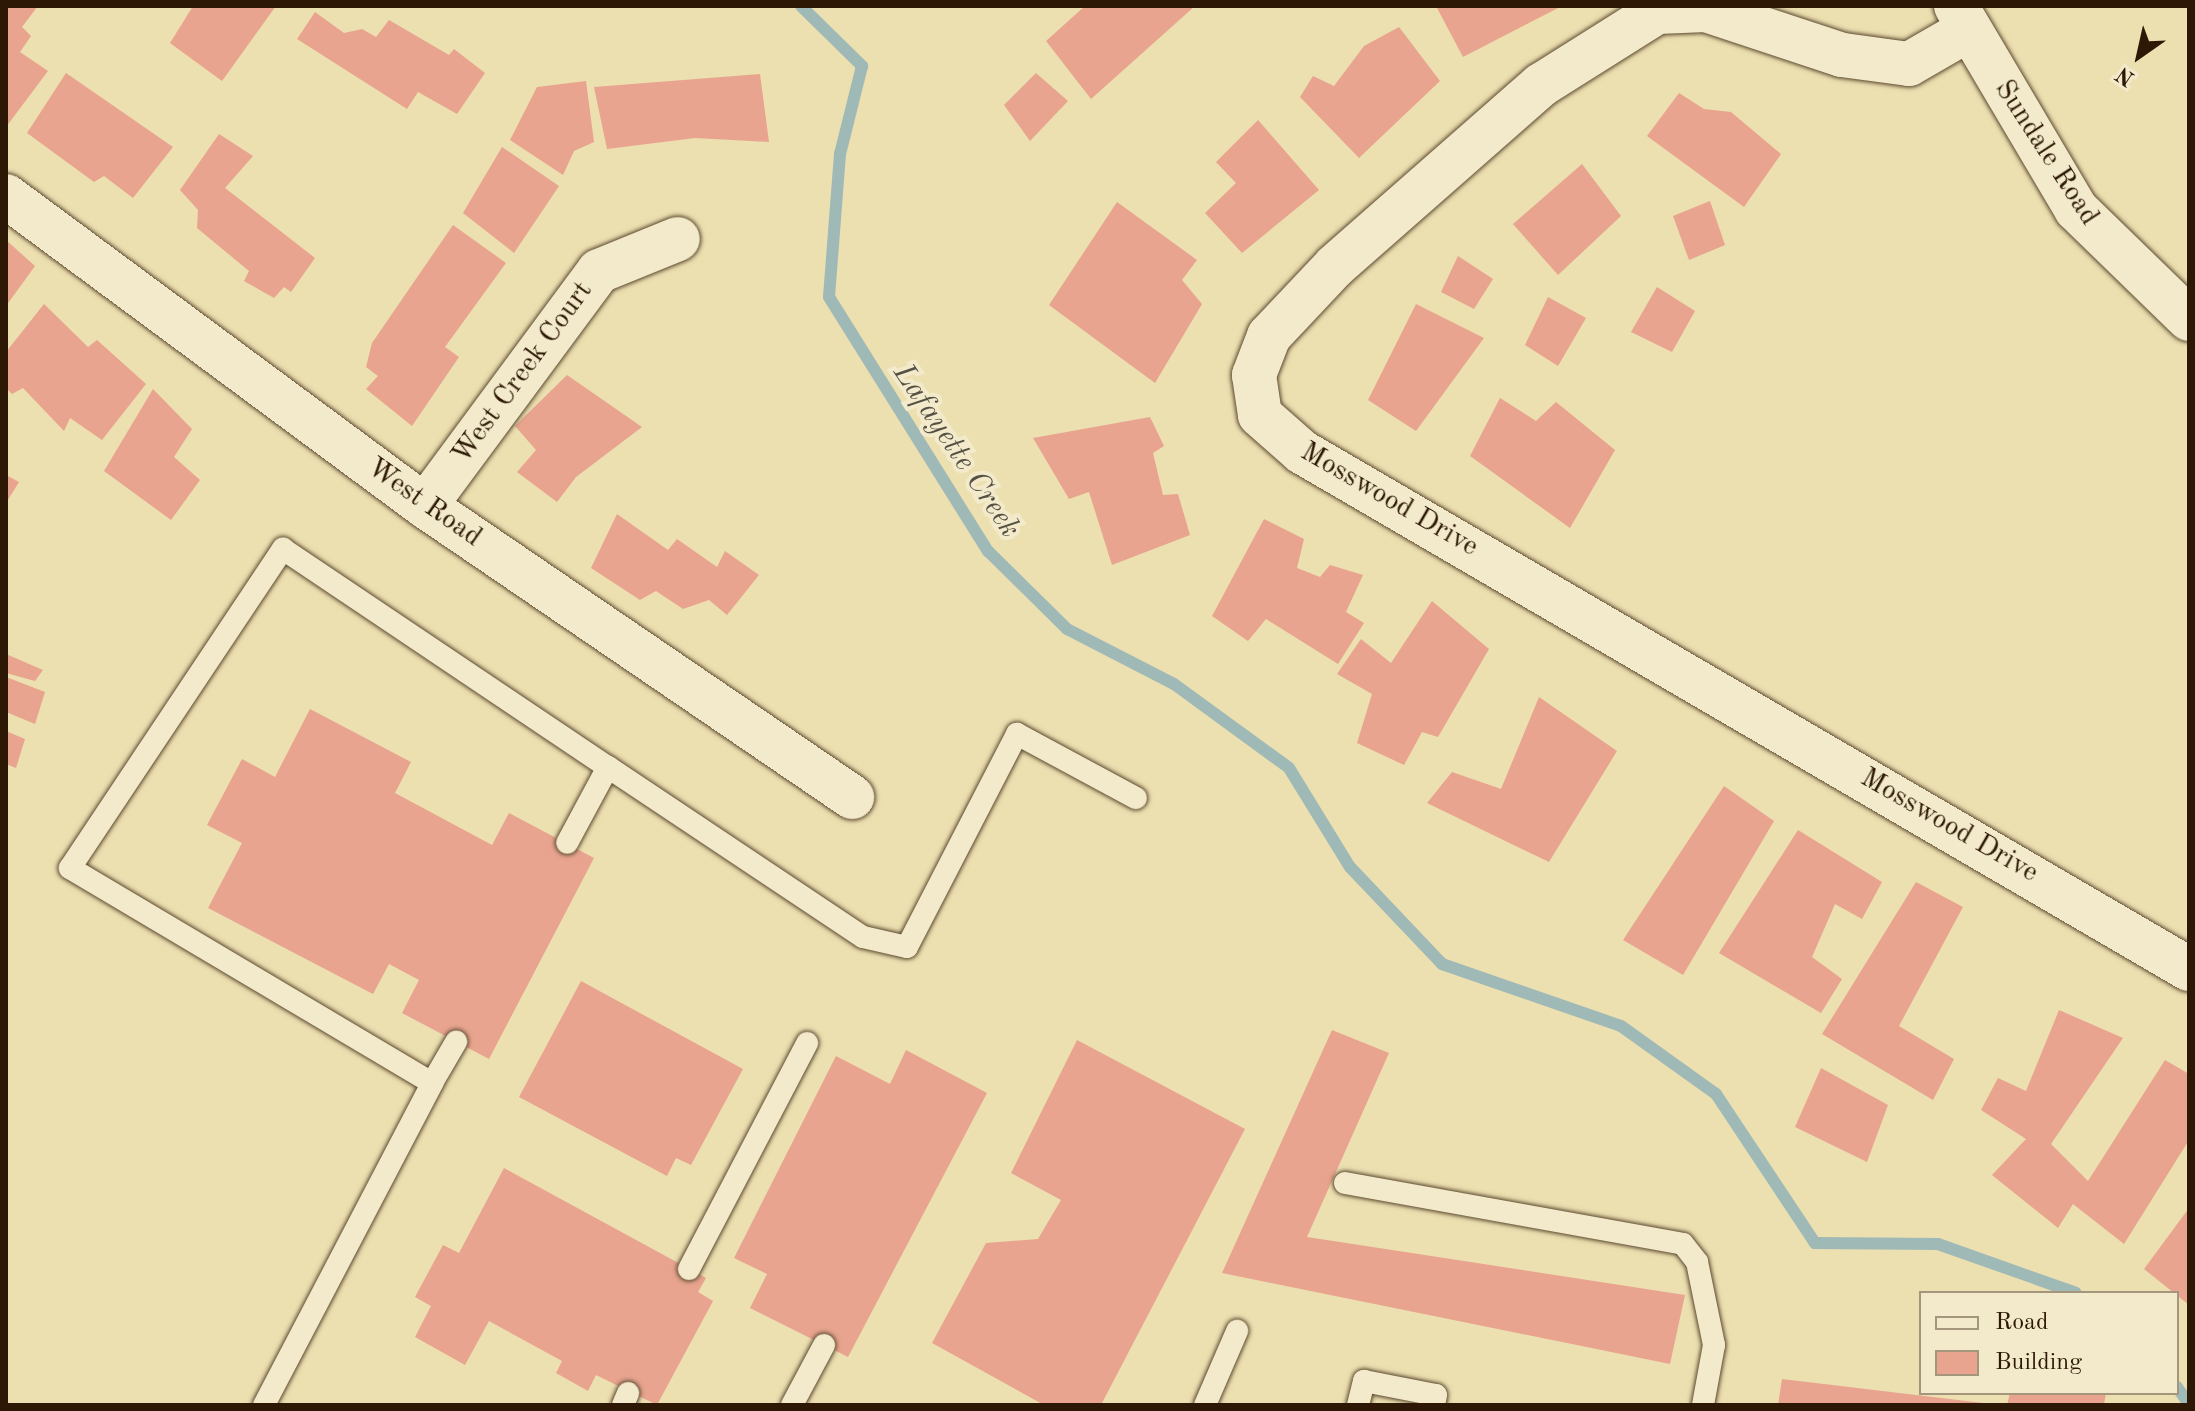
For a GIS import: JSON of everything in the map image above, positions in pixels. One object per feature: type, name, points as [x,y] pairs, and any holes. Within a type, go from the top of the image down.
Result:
[{"type":"street","name":"Mosswood Drive","points":[[1962,18],[1909,64],[1842,55],[1706,10],[1657,12],[1541,85],[1335,266],[1269,336],[1254,375],[1260,415],[1302,452],[2189,969]]},
{"type":"street","name":"Sundale Road","points":[[1962,18],[2076,209],[2189,319]]},
{"type":"street","name":"West Road","points":[[6,196],[425,506],[852,797]]},
{"type":"street","name":"West Creek Court","points":[[425,506],[599,271],[678,239]]},
{"type":"lane","points":[[432,1083],[70,868],[283,549],[863,937],[907,947],[1017,734],[1136,798]]},
{"type":"lane","points":[[567,843],[608,767]]},
{"type":"lane","points":[[264,1405],[456,1042]]},
{"type":"lane","points":[[689,1269],[807,1043]]},
{"type":"lane","points":[[1345,1183],[1683,1244],[1697,1262],[1714,1345],[1703,1405]]},
{"type":"lane","points":[[1205,1405],[1237,1331]]},
{"type":"lane","points":[[792,1405],[824,1345]]},
{"type":"lane","points":[[1358,1405],[1364,1381],[1436,1395],[1434,1405]]},
{"type":"building","points":[[6,6],[38,6],[22,27],[31,36],[20,52],[48,71],[6,127]]},
{"type":"building","points":[[193,6],[276,6],[222,81],[170,43]]},
{"type":"building","points":[[1085,6],[1195,6],[1091,99],[1046,41]]},
{"type":"building","points":[[1436,6],[1562,6],[1463,57]]},
{"type":"building","points":[[315,12],[344,33],[362,29],[376,37],[389,20],[449,55],[454,49],[485,73],[457,114],[418,92],[407,109],[297,39]]},
{"type":"building","points":[[1399,27],[1440,81],[1359,158],[1300,97],[1313,76],[1334,86],[1364,46]]},
{"type":"building","points":[[66,73],[173,147],[133,198],[104,176],[94,182],[27,133]]},
{"type":"building","points":[[1036,73],[1068,101],[1030,141],[1004,105]]},
{"type":"building","points":[[760,74],[769,142],[695,138],[607,149],[594,87]]},
{"type":"building","points":[[586,81],[594,142],[574,151],[563,175],[510,140],[537,87]]},
{"type":"building","points":[[1679,93],[1704,109],[1731,112],[1781,154],[1744,207],[1647,136]]},
{"type":"building","points":[[1258,120],[1319,190],[1242,253],[1205,213],[1236,183],[1216,162]]},
{"type":"building","points":[[219,134],[253,156],[225,188],[315,258],[291,292],[284,287],[274,298],[244,281],[249,271],[197,228],[198,210],[180,190]]},
{"type":"building","points":[[502,147],[559,186],[514,253],[463,213]]},
{"type":"building","points":[[1582,164],[1621,216],[1558,275],[1513,224]]},
{"type":"building","points":[[1710,201],[1725,245],[1689,260],[1673,216]]},
{"type":"building","points":[[1117,202],[1197,260],[1182,280],[1202,304],[1155,383],[1049,305]]},
{"type":"building","points":[[453,225],[506,263],[445,347],[459,357],[412,426],[366,389],[378,376],[366,367],[372,343]]},
{"type":"building","points":[[6,240],[35,266],[6,306]]},
{"type":"building","points":[[1458,256],[1493,279],[1474,309],[1441,292]]},
{"type":"building","points":[[1657,287],[1695,311],[1672,352],[1631,332]]},
{"type":"building","points":[[1548,297],[1586,318],[1558,366],[1525,345]]},
{"type":"building","points":[[44,304],[88,347],[97,340],[146,384],[102,440],[70,418],[64,431],[23,388],[12,394],[6,388],[6,352]]},
{"type":"building","points":[[1416,304],[1484,338],[1416,431],[1368,400]]},
{"type":"building","points":[[567,375],[642,427],[576,477],[557,502],[517,472],[536,450],[515,426]]},
{"type":"building","points":[[153,389],[192,429],[174,457],[200,480],[171,520],[104,471]]},
{"type":"building","points":[[1500,398],[1536,421],[1556,402],[1615,450],[1570,528],[1470,456]]},
{"type":"building","points":[[1150,417],[1164,446],[1153,453],[1163,495],[1178,494],[1190,535],[1112,565],[1089,492],[1069,499],[1033,438]]},
{"type":"building","points":[[6,475],[19,482],[6,503]]},
{"type":"building","points":[[617,514],[668,550],[677,539],[717,567],[725,551],[759,575],[727,615],[709,600],[683,609],[656,591],[640,600],[591,568]]},
{"type":"building","points":[[1264,519],[1304,539],[1297,568],[1320,577],[1330,565],[1363,575],[1346,612],[1364,623],[1338,664],[1266,619],[1248,641],[1212,616]]},
{"type":"building","points":[[1432,601],[1489,649],[1438,737],[1422,732],[1404,765],[1357,743],[1372,694],[1337,674],[1361,639],[1391,663]]},
{"type":"building","points":[[6,654],[43,670],[35,681],[6,673]]},
{"type":"building","points":[[6,677],[45,692],[35,724],[6,712]]},
{"type":"building","points":[[1539,697],[1617,751],[1549,862],[1427,803],[1452,772],[1501,789]]},
{"type":"building","points":[[310,709],[411,762],[395,793],[492,845],[509,813],[594,858],[489,1059],[402,1013],[419,980],[389,964],[373,994],[208,908],[242,843],[207,825],[242,759],[275,777]]},
{"type":"building","points":[[6,731],[25,739],[16,768],[6,764]]},
{"type":"building","points":[[1724,786],[1774,821],[1683,975],[1623,940]]},
{"type":"building","points":[[1798,830],[1882,882],[1862,919],[1835,904],[1812,957],[1842,979],[1821,1013],[1719,953]]},
{"type":"building","points":[[1916,882],[1963,907],[1899,1026],[1954,1059],[1933,1100],[1822,1034]]},
{"type":"building","points":[[581,981],[743,1069],[691,1165],[676,1158],[667,1176],[519,1097]]},
{"type":"building","points":[[2059,1010],[2123,1038],[2051,1144],[2088,1181],[2165,1060],[2189,1074],[2189,1140],[2124,1244],[2073,1204],[2058,1228],[1992,1175],[2026,1139],[1981,1110],[1998,1078],[2026,1091]]},
{"type":"building","points":[[1332,1030],[1389,1053],[1307,1237],[1685,1295],[1670,1364],[1222,1273]]},
{"type":"building","points":[[1077,1040],[1245,1129],[1101,1405],[1044,1405],[932,1343],[986,1243],[1038,1239],[1061,1200],[1011,1173]]},
{"type":"building","points":[[906,1050],[987,1093],[848,1357],[750,1308],[767,1274],[734,1258],[836,1056],[890,1084]]},
{"type":"building","points":[[1821,1068],[1888,1105],[1867,1162],[1795,1127]]},
{"type":"building","points":[[504,1168],[706,1278],[698,1292],[713,1301],[657,1405],[596,1375],[588,1391],[556,1373],[562,1361],[489,1321],[465,1365],[415,1337],[431,1306],[415,1297],[443,1245],[459,1253]]},
{"type":"building","points":[[2189,1208],[2189,1305],[2179,1297],[2179,1291],[2172,1291],[2144,1269]]},
{"type":"building","points":[[1782,1379],[1983,1403],[1983,1405],[1778,1405]]},
{"type":"building","points":[[2010,1395],[2106,1395],[2104,1405],[2007,1405]]},
{"type":"waterway","name":"Lafayette Creek","points":[[801,6],[862,66],[840,154],[829,297],[988,551],[1067,629],[1174,684],[1289,768],[1350,867],[1442,964],[1621,1026],[1716,1094],[1815,1243],[1938,1244],[2070,1291]]},
{"type":"waterway","name":"Lafayette Creek","points":[[2179,1390],[2189,1404]]}]
